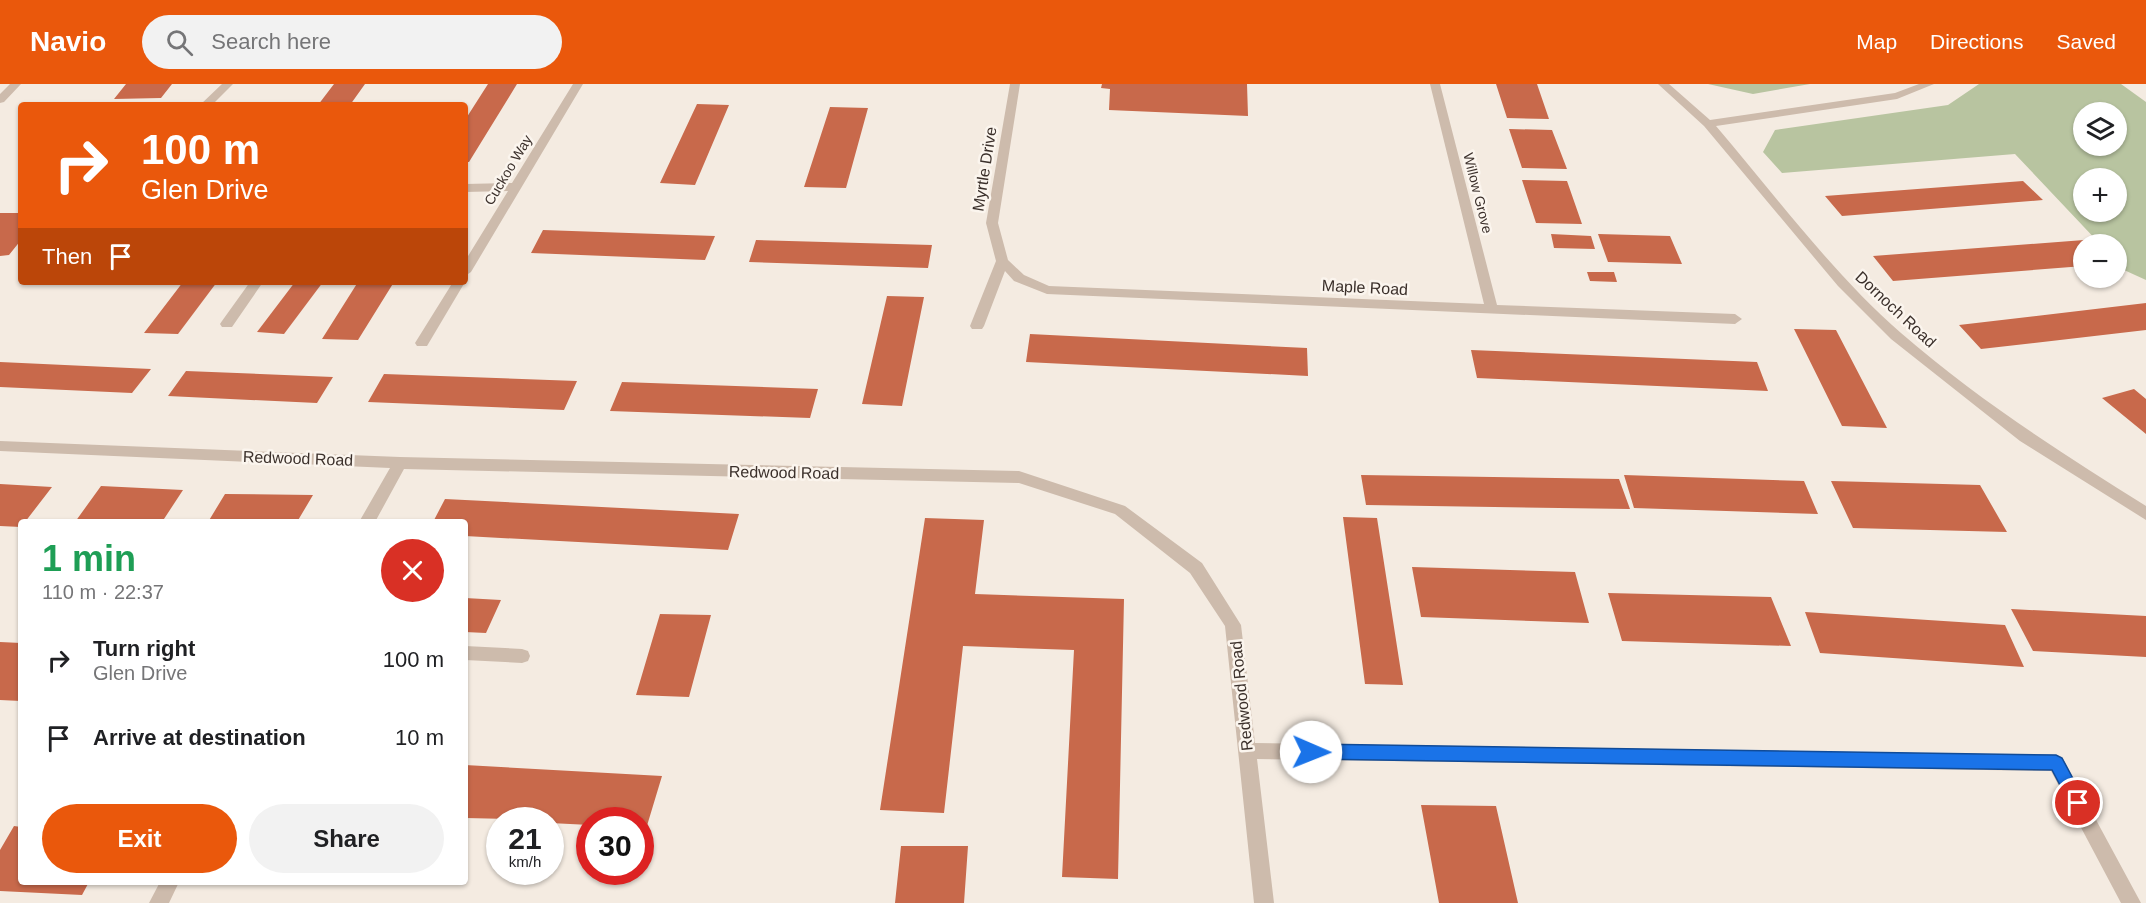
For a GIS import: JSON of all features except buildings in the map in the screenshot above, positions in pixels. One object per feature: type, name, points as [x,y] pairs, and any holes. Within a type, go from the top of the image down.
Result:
[{"type":"street","points":[[0,100],[16,84]]},
{"type":"street","points":[[209,102],[228,84]]},
{"type":"street","name":"Cuckoo Way","points":[[468,267],[578,84]]},
{"type":"street","name":"Myrtle Drive","points":[[1002,261],[992,223],[1015,84]]},
{"type":"street","name":"Willow Grove","points":[[1435,84],[1492,309]]},
{"type":"street","name":"Dornoch Road","points":[[1663,84],[1708,124],[1843,283],[1896,336],[2025,437],[2146,514]]},
{"type":"street","points":[[1708,124],[1897,96],[1929,84]]},
{"type":"street","points":[[468,188],[516,187]]},
{"type":"street","points":[[977,326],[1002,261]]},
{"type":"street","name":"Maple Road","points":[[1002,261],[1019,278],[1047,290],[1734,319]]},
{"type":"street","points":[[226,324],[255,285]]},
{"type":"street","points":[[422,343],[457,285]]},
{"type":"street","name":"Redwood Road","points":[[0,446],[400,463],[1020,477],[1120,510],[1196,568],[1233,625],[1264,903]]},
{"type":"street","points":[[369,519],[400,463]]},
{"type":"street","points":[[468,653],[522,656]]},
{"type":"street","points":[[1247,751],[2056,763],[2131,903]]},
{"type":"street","points":[[159,903],[168,885]]},
{"type":"green space","points":[[1708,84],[1810,84],[1753,94]]},
{"type":"green space","points":[[1979,84],[2121,84],[2146,102],[2146,280],[2127,271],[2127,234],[2091,234],[2079,222],[2127,222],[2127,168],[2073,168],[2073,215],[2015,154],[1782,173],[1763,152],[1775,130],[1948,105]]},
{"type":"route","points":[[1311,752],[2056,763],[2078,803]]}]
